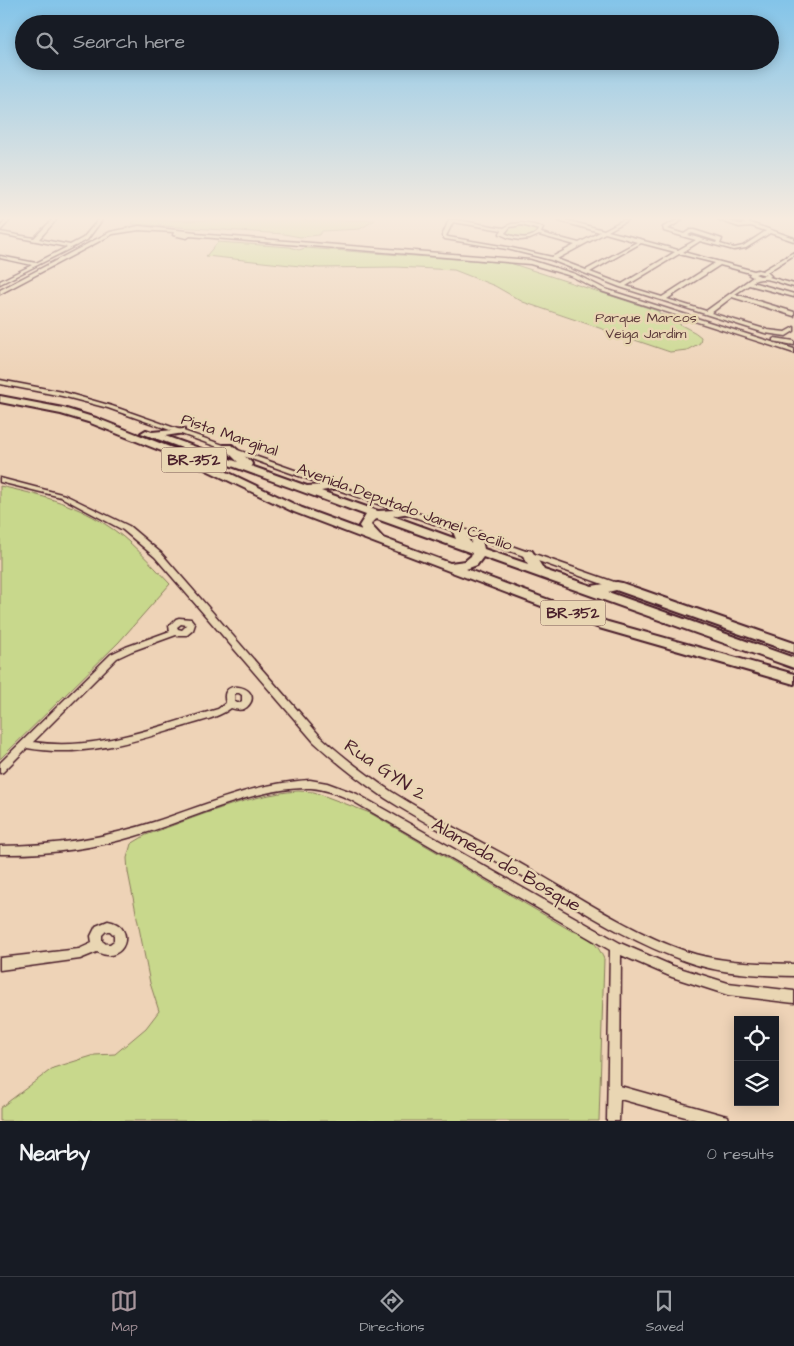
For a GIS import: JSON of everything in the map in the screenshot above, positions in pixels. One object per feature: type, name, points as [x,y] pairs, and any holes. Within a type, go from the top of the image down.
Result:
[{"type":"highway","name":"Avenida Deputado Jamel Cecilio","points":[[0,392],[70,407],[151,434],[794,663]]},
{"type":"highway","name":"BR-352","points":[[0,398],[63,411],[92,420],[196,460],[298,510],[604,625],[794,679]]},
{"type":"highway","points":[[151,434],[180,431]]},
{"type":"highway","points":[[228,447],[253,469]]},
{"type":"highway","points":[[306,490],[335,486]]},
{"type":"highway","points":[[381,541],[365,526],[368,519],[377,515],[405,511]]},
{"type":"highway","points":[[458,529],[466,547]]},
{"type":"highway","points":[[446,566],[470,564],[477,558],[480,552],[476,535]]},
{"type":"highway","points":[[528,554],[539,572]]},
{"type":"highway","points":[[588,591],[617,586],[794,648]]},
{"type":"highway","points":[[763,637],[794,658]]},
{"type":"street","points":[[0,283],[20,272]]},
{"type":"street","points":[[0,292],[37,272]]},
{"type":"street","points":[[0,297],[47,272]]},
{"type":"street","points":[[564,272],[603,290],[794,351]]},
{"type":"street","points":[[578,272],[618,290],[774,340],[794,343]]},
{"type":"street","points":[[591,272],[622,286],[778,334],[786,334],[794,329]]},
{"type":"street","points":[[622,286],[645,272]]},
{"type":"street","points":[[663,299],[705,272]]},
{"type":"street","points":[[752,272],[752,276],[756,278]]},
{"type":"street","points":[[753,272],[794,284]]},
{"type":"street","points":[[707,313],[748,283],[769,272]]},
{"type":"street","points":[[748,283],[794,296]]},
{"type":"street","points":[[732,295],[794,314]]},
{"type":"street","name":"Pista Marginal","points":[[0,382],[83,399],[180,431],[617,586]]},
{"type":"street","name":"Rua GYN 2","points":[[0,480],[63,496],[126,528],[158,555],[317,738],[341,762],[390,797],[623,927],[686,956],[741,969],[794,970]]},
{"type":"street","points":[[0,768],[114,656],[127,649],[164,638],[175,632]]},
{"type":"street","points":[[25,744],[41,749],[106,743],[138,736],[221,711],[231,704]]},
{"type":"street","name":"Alameda do Bosque","points":[[0,850],[18,851],[80,845],[135,832],[251,794],[282,786],[311,784],[332,788],[354,797],[616,947],[672,971],[728,989],[794,998]]},
{"type":"street","points":[[0,964],[80,954],[97,946]]},
{"type":"street","points":[[613,1121],[616,947]]},
{"type":"street","points":[[615,1091],[723,1121]]},
{"type":"green space","name":"Parque Marcos Veiga Jardim","points":[[460,272],[539,272],[658,311],[660,314],[677,320],[675,321],[701,337],[700,343],[687,350],[670,352],[523,302],[495,286]]},
{"type":"green space","points":[[0,486],[54,500],[93,517],[114,530],[131,544],[170,584],[119,642],[0,759]]},
{"type":"green space","points":[[298,791],[314,792],[370,813],[570,930],[587,937],[594,943],[604,959],[599,1121],[0,1121],[0,1108],[53,1068],[95,1055],[115,1054],[146,1028],[159,1011],[150,983],[128,872],[127,858],[131,844],[146,835],[221,808],[259,797]]}]
